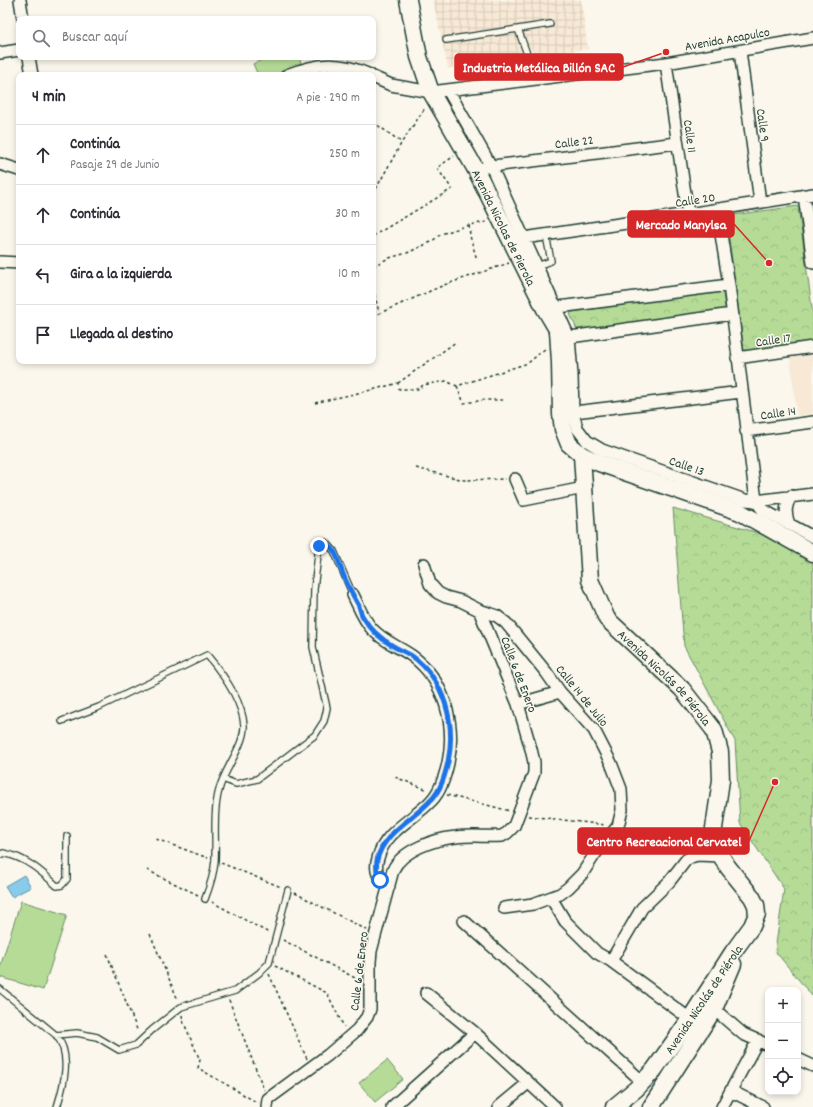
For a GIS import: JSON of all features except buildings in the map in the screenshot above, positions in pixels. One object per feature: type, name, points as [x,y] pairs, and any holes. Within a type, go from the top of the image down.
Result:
[{"type":"street","points":[[20,0],[23,16]]},
{"type":"street","name":"Avenida Nicolas de Pierola","points":[[408,0],[419,57],[433,94],[464,149],[500,219],[517,239],[521,259],[550,308],[558,331],[564,337],[567,413],[563,429],[569,444],[582,455],[599,463],[740,512],[813,553]]},
{"type":"street","name":"Avenida Acapulco","points":[[376,78],[391,85],[433,94],[448,90],[666,63],[812,41]]},
{"type":"street","points":[[0,53],[16,50]]},
{"type":"street","name":"Calle 9","points":[[740,51],[760,202]]},
{"type":"street","points":[[30,60],[32,72]]},
{"type":"street","name":"Calle 11","points":[[666,63],[688,214]]},
{"type":"street","points":[[295,72],[306,68],[338,65],[346,66],[362,72]]},
{"type":"street","points":[[448,90],[491,166],[517,239],[537,266],[550,308],[729,285]]},
{"type":"street","name":"Calle 22","points":[[474,168],[677,143]]},
{"type":"street","points":[[0,164],[16,169]]},
{"type":"street","points":[[808,195],[813,263]]},
{"type":"street","name":"Calle 20","points":[[517,239],[808,195]]},
{"type":"street","points":[[717,209],[729,285],[741,392],[756,501],[763,510],[813,537]]},
{"type":"street","points":[[0,262],[16,263]]},
{"type":"street","points":[[564,337],[732,314]]},
{"type":"street","name":"Calle 17","points":[[737,358],[813,347]]},
{"type":"street","points":[[567,413],[741,392]]},
{"type":"street","name":"Calle 13","points":[[567,413],[587,441],[602,450],[745,500],[756,501],[813,494]]},
{"type":"street","name":"Calle 14","points":[[746,431],[813,422]]},
{"type":"street","name":"Avenida Nicolás de Piérola","points":[[582,455],[590,580],[607,619],[682,689],[714,730],[720,752],[721,780],[714,828],[715,843],[721,856],[752,897],[756,905],[757,914],[752,926],[654,1070],[643,1082],[614,1107]]},
{"type":"street","points":[[515,479],[524,500],[584,488]]},
{"type":"street","points":[[789,524],[786,515],[786,508],[791,496]]},
{"type":"street","name":"Calle 14 de Julio","points":[[424,564],[429,580],[435,591],[497,616],[506,623],[546,672],[560,692],[594,730],[616,774],[621,789],[621,818],[618,826],[595,854],[582,874],[568,888],[551,898],[533,904],[504,908]]},
{"type":"street","points":[[352,595],[362,616],[372,630],[385,641],[407,652],[429,673],[441,693],[450,722],[451,741],[446,768],[437,793],[427,805],[405,822],[389,838],[381,850],[377,861],[376,870],[380,880],[389,886]]},
{"type":"street","name":"Calle 6 de Enero","points":[[265,1103],[350,1037],[367,1017],[370,1009],[371,991],[370,962],[375,934],[395,866],[402,858],[415,849],[433,842],[456,837],[502,836],[514,826],[532,779],[534,767],[532,749],[518,704],[479,610]]},
{"type":"street","points":[[518,704],[560,692]]},
{"type":"street","points":[[611,961],[642,908],[669,882],[686,860],[697,855],[721,856]]},
{"type":"street","points":[[551,898],[568,924],[597,953],[611,961],[690,1019]]},
{"type":"street","points":[[464,921],[643,1082]]},
{"type":"street","points":[[651,1107],[714,1009],[732,969],[734,958],[733,952]]},
{"type":"street","points":[[426,992],[475,1033],[528,1084],[555,1107]]},
{"type":"street","points":[[714,1009],[743,1034],[763,1043],[722,1107]]},
{"type":"street","points":[[392,1107],[475,1033]]},
{"type":"street","points":[[801,1060],[813,1066]]},
{"type":"street","points":[[499,1107],[528,1084]]},
{"type":"street","points":[[731,1091],[763,1107]]},
{"type":"lane","points":[[446,40],[550,24]]},
{"type":"lane","points":[[518,29],[527,54],[525,80]]},
{"type":"lane","points":[[537,266],[552,261],[546,235]]},
{"type":"lane","points":[[223,779],[236,784],[257,779],[315,735],[324,721],[327,708],[313,647],[314,589],[319,546],[323,542],[327,543],[334,551],[352,595]]},
{"type":"lane","points":[[62,721],[99,707],[207,656],[222,673],[238,702],[244,724],[243,738],[219,790],[216,813],[215,861],[212,883],[205,899]]},
{"type":"lane","points":[[0,855],[3,853],[19,858],[38,869],[57,886],[62,885],[67,879],[67,836]]},
{"type":"lane","points":[[56,1035],[77,1033],[97,1037],[119,1050],[136,1045],[152,1030],[181,1008],[235,991],[259,973],[268,964],[288,890]]},
{"type":"lane","points":[[0,989],[56,1035],[62,1043],[66,1058],[61,1095],[57,1107]]},
{"type":"path","points":[[376,189],[402,142],[433,94]]},
{"type":"path","points":[[376,124],[402,142]]},
{"type":"path","points":[[376,234],[452,189],[437,168],[464,149]]},
{"type":"path","points":[[376,264],[431,242],[441,234],[469,225],[500,219]]},
{"type":"path","points":[[469,225],[470,236],[477,260]]},
{"type":"path","points":[[376,315],[444,285],[521,259]]},
{"type":"path","points":[[376,299],[380,313]]},
{"type":"path","points":[[398,383],[399,389],[419,390],[423,385],[446,381],[458,386],[528,363],[564,337]]},
{"type":"path","points":[[315,403],[347,395],[368,392],[398,383],[456,342]]},
{"type":"path","points":[[458,386],[464,403],[485,400],[505,400]]},
{"type":"path","points":[[416,468],[464,480],[515,479]]},
{"type":"path","points":[[395,777],[437,793],[527,816],[618,826]]},
{"type":"path","points":[[156,839],[288,890],[375,934]]},
{"type":"path","points":[[147,870],[370,985]]},
{"type":"path","points":[[150,934],[181,1008],[183,1021],[200,1060],[198,1068],[265,1103]]},
{"type":"path","points":[[107,954],[141,1040]]},
{"type":"path","points":[[268,964],[327,993],[350,1037]]},
{"type":"path","points":[[268,964],[311,1068]]},
{"type":"path","points":[[226,994],[265,1103]]},
{"type":"shaded area","points":[[433,0],[581,0],[588,49],[535,56],[531,48],[522,49],[519,58],[448,68]]},
{"type":"shaded area","points":[[813,354],[813,414],[797,416],[790,358]]},
{"type":"green space","points":[[262,60],[300,60],[301,63],[282,72],[257,72],[253,64]]},
{"type":"green space","points":[[798,206],[813,315],[813,342],[744,351],[726,216]]},
{"type":"green space","points":[[721,291],[723,294],[726,313],[579,334],[570,314],[572,312]]},
{"type":"green space","points":[[673,508],[813,549],[812,996],[775,951],[784,889],[740,823],[735,741],[684,646]]},
{"type":"green space","points":[[21,901],[67,915],[43,990],[0,977],[0,967]]},
{"type":"green space","points":[[387,1060],[403,1079],[375,1102],[359,1083]]},
{"type":"water","points":[[24,875],[31,887],[12,897],[5,886]]},
{"type":"place","name":"Industria Metálica Billón SAC","points":[[666,52]]},
{"type":"place","name":"Mercado Manylsa","points":[[769,263]]},
{"type":"place","name":"Centro Recreacional Cervatel","points":[[775,782]]},
{"type":"route","points":[[319,546],[323,542],[327,543],[334,551],[343,575],[362,616],[372,630],[385,641],[407,652],[424,666],[441,693],[448,711],[451,741],[450,750],[445,774],[439,790],[427,805],[405,822],[384,843],[378,856],[376,866],[377,874],[380,880]]}]
